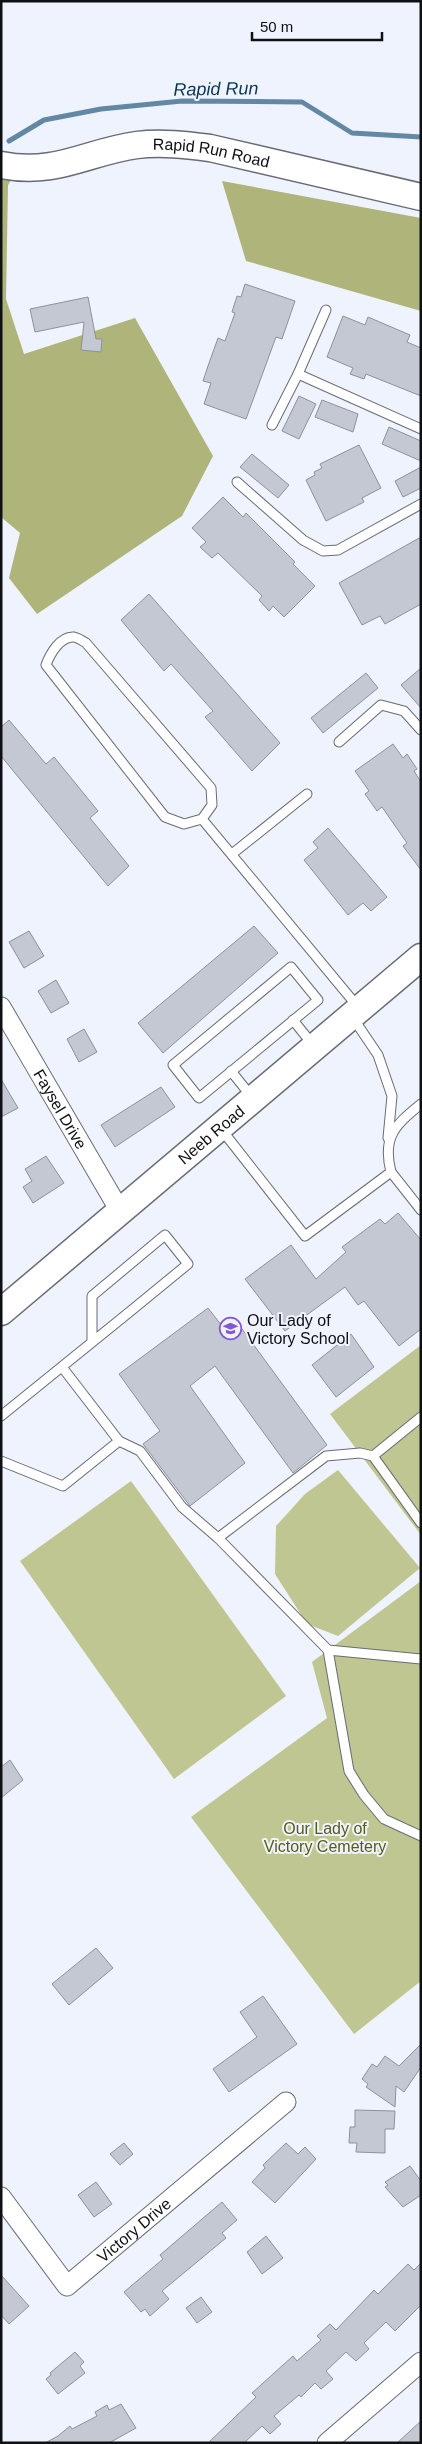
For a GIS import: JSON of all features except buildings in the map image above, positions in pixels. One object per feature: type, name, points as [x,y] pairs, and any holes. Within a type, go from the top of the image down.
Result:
[{"type":"street","name":"Rapid Run Road","points":[[1,165],[44,169],[137,145],[178,144],[210,148],[421,197]]},
{"type":"street","name":"Neeb Road","points":[[1,1312],[421,957]]},
{"type":"street","name":"Faysel Drive","points":[[1,1007],[120,1211]]},
{"type":"street","name":"Victory Drive","points":[[1,2197],[67,2286],[286,2102]]},
{"type":"street","points":[[327,2443],[421,2362]]},
{"type":"lane","points":[[272,425],[298,374],[326,310]]},
{"type":"lane","points":[[298,374],[421,428]]},
{"type":"lane","points":[[237,482],[302,540],[323,552],[338,550],[421,504]]},
{"type":"lane","points":[[74,638],[86,643],[210,788],[212,805],[202,819],[184,824],[165,817],[46,665],[50,653],[64,640],[74,638]]},
{"type":"lane","points":[[339,742],[381,705],[404,711],[421,730]]},
{"type":"lane","points":[[232,854],[307,794]]},
{"type":"lane","points":[[202,819],[232,854],[356,1012],[378,1055],[392,1096],[387,1158],[391,1172],[421,1210]]},
{"type":"lane","points":[[291,967],[318,1000],[231,1071],[199,1098],[173,1066],[291,967]]},
{"type":"lane","points":[[293,1020],[314,1047]]},
{"type":"lane","points":[[231,1071],[254,1099]]},
{"type":"lane","points":[[388,1140],[401,1119],[421,1104]]},
{"type":"lane","points":[[220,1127],[305,1236],[391,1172]]},
{"type":"lane","points":[[1,1416],[188,1264],[165,1235],[92,1296],[92,1342]]},
{"type":"lane","points":[[62,1367],[119,1441],[140,1451],[182,1506],[218,1538],[328,1650],[349,1771],[364,1795],[384,1819],[421,1836]]},
{"type":"lane","points":[[373,1456],[421,1417]]},
{"type":"lane","points":[[1,1461],[63,1486],[119,1441]]},
{"type":"lane","points":[[218,1538],[326,1456],[360,1454],[373,1456],[421,1523]]},
{"type":"lane","points":[[328,1650],[421,1659]]},
{"type":"green space","points":[[1,165],[18,169],[8,185],[6,299],[24,354],[135,318],[213,456],[182,516],[37,614],[9,578],[20,533],[1,517]]},
{"type":"green space","points":[[222,181],[421,218],[421,311],[246,261]]},
{"type":"green space","points":[[421,1345],[421,1535],[330,1414]]},
{"type":"green space","points":[[338,1470],[420,1568],[338,1636],[307,1624],[275,1574],[276,1526],[305,1494]]},
{"type":"green space","points":[[131,1481],[286,1696],[174,1779],[20,1561]]},
{"type":"green space","name":"Our Lady of Victory Cemetery","points":[[421,1581],[421,1981],[354,2034],[191,1817],[327,1718],[312,1662]]},
{"type":"waterway","name":"Rapid Run","points":[[9,141],[44,120],[101,109],[182,101],[302,102],[352,133],[421,137]]},
{"type":"place","name":"Our Lady of Victory School","points":[[231,1329]]}]
